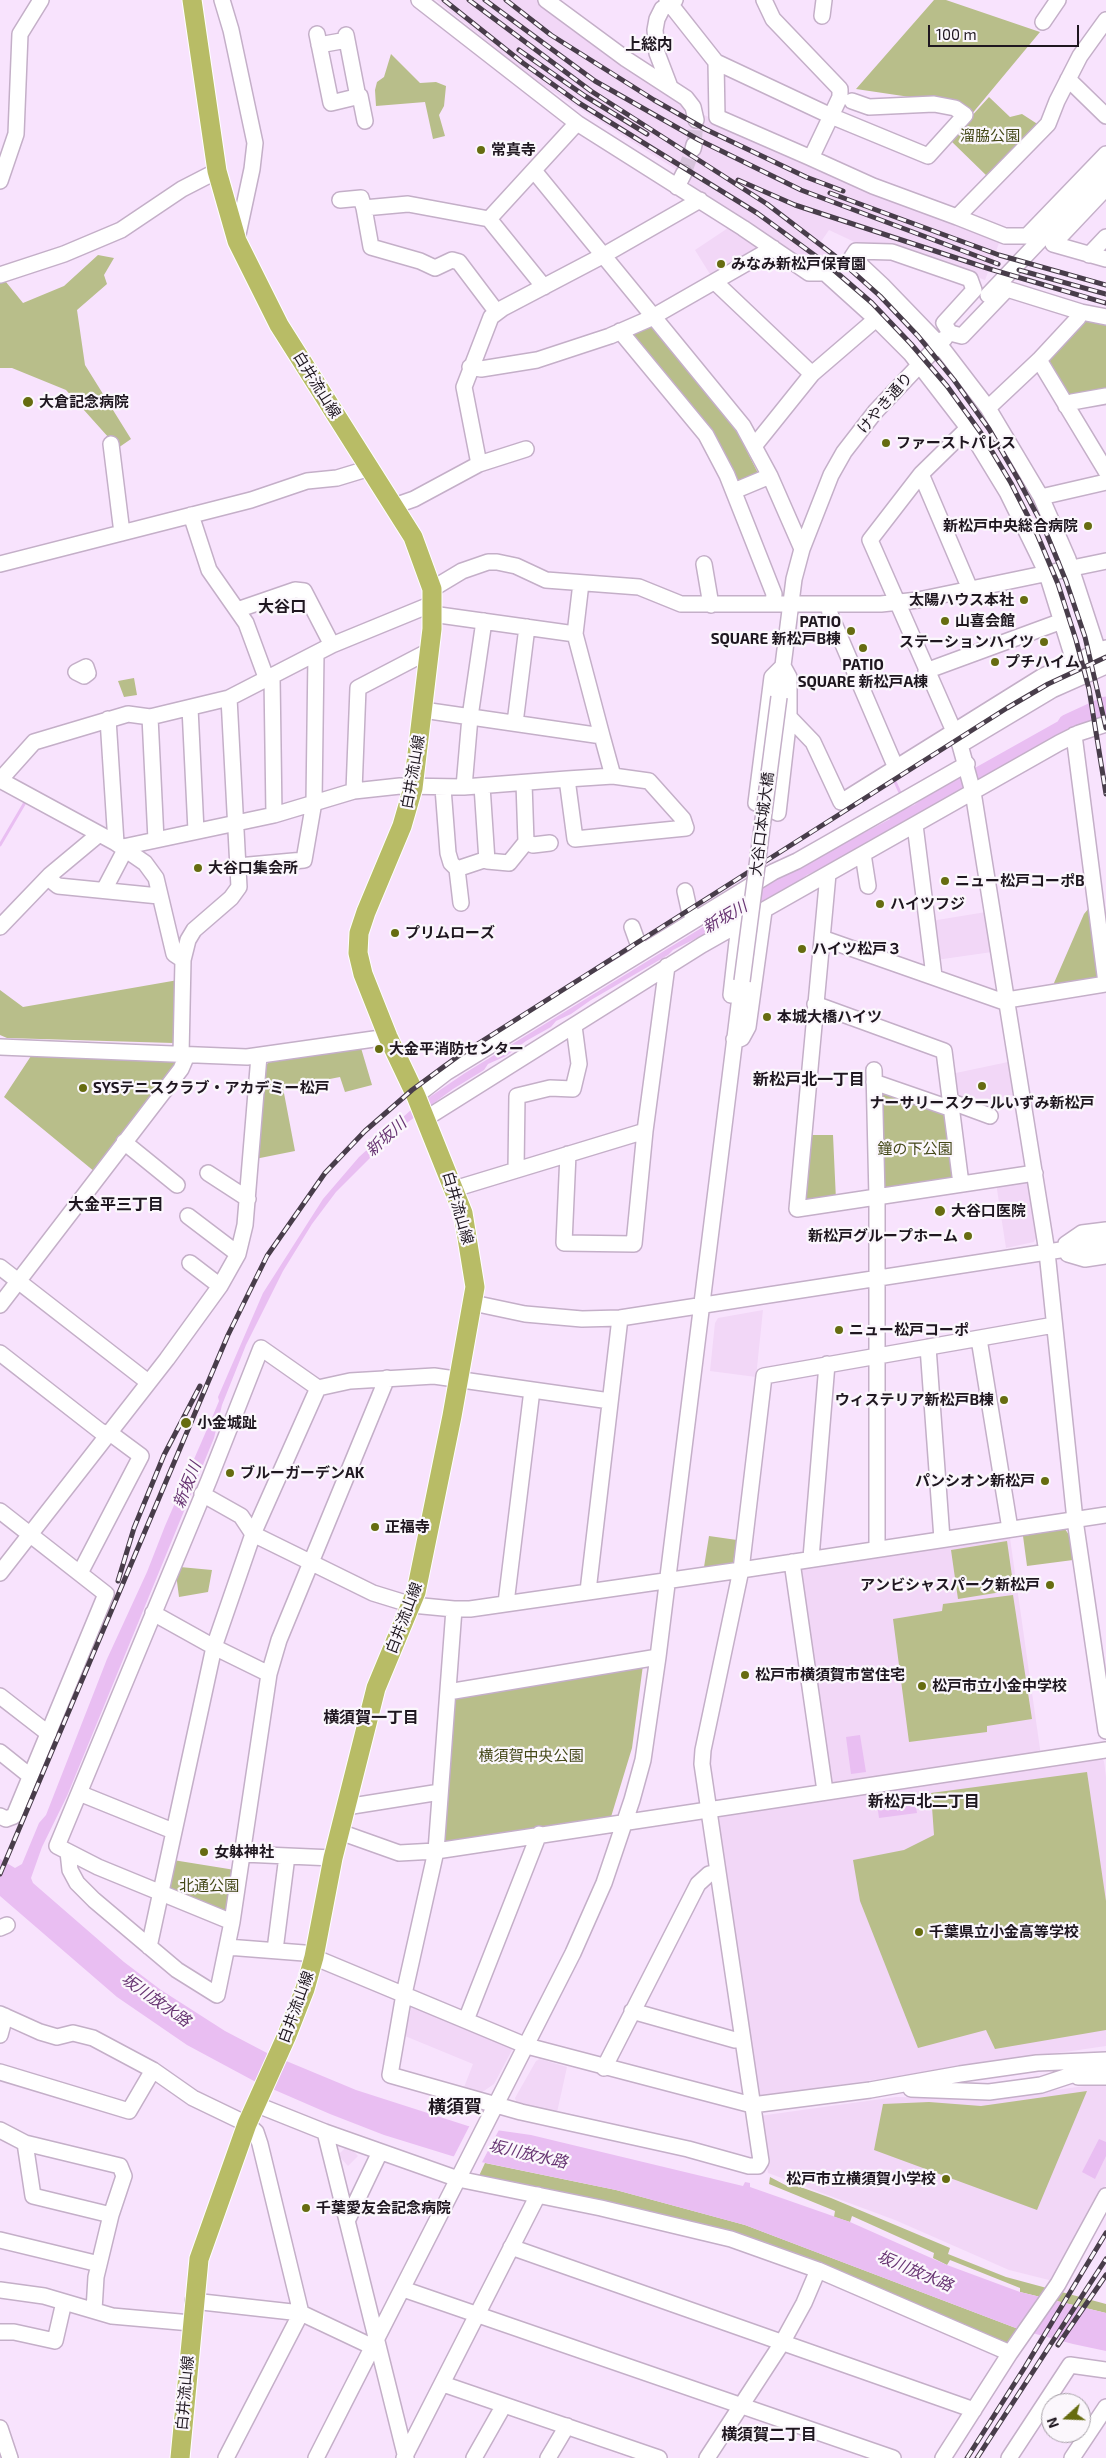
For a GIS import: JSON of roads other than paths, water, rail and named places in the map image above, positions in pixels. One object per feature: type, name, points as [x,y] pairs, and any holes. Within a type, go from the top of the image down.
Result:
[{"type":"main road","name":"白井流山線","points":[[180,2458],[193,2301],[199,2259],[247,2124],[287,2035],[305,1989],[314,1957],[333,1858],[376,1688],[412,1605],[422,1567],[475,1286],[473,1264],[462,1213],[454,1189],[421,1108],[388,1037],[363,974],[358,953],[359,933],[366,912],[402,826],[413,788],[423,710],[432,602],[420,553],[394,506],[279,325],[237,241],[217,171],[192,0]]},
{"type":"street","points":[[0,181],[16,134],[20,34],[41,0]]},
{"type":"street","points":[[222,0],[231,30],[255,143],[252,169],[237,241]]},
{"type":"street","points":[[419,0],[577,123],[680,180],[700,200],[809,273],[825,273],[876,318],[919,364],[968,428],[1007,492],[1047,574],[1074,661]]},
{"type":"street","points":[[546,0],[626,60],[686,98],[693,107],[696,120]]},
{"type":"street","points":[[764,0],[773,18],[840,89],[840,97],[811,158]]},
{"type":"street","points":[[822,16],[824,0]]},
{"type":"street","points":[[1043,22],[1058,0]]},
{"type":"street","points":[[670,87],[657,53],[655,30],[662,9],[670,1],[716,62],[831,116],[928,156],[965,115],[955,108],[934,104],[869,107],[852,101]]},
{"type":"street","points":[[957,217],[1048,124],[1068,79],[1090,40],[1106,20]]},
{"type":"street","points":[[358,97],[330,103],[318,39],[347,37],[358,97],[360,96],[365,121]]},
{"type":"street","points":[[716,62],[717,117],[873,186],[1005,236],[1027,236],[1106,154]]},
{"type":"street","points":[[1068,79],[1106,116]]},
{"type":"street","points":[[489,220],[535,172],[577,123]]},
{"type":"street","points":[[0,275],[64,254],[121,230],[182,189],[217,171]]},
{"type":"street","name":"けやき通り","points":[[779,697],[790,605],[802,549],[831,474],[844,452],[875,412],[919,364],[1106,171]]},
{"type":"street","points":[[535,172],[733,412],[755,445],[802,549]]},
{"type":"street","points":[[1106,188],[1053,244],[1106,259]]},
{"type":"street","points":[[340,200],[361,198],[371,247],[420,261],[434,268],[452,260],[459,262],[496,311]]},
{"type":"street","points":[[479,464],[464,390],[470,367],[491,317],[496,311],[604,255],[700,200]]},
{"type":"street","points":[[364,208],[408,204],[489,220],[544,287]]},
{"type":"street","points":[[1089,255],[1106,237]]},
{"type":"street","points":[[470,367],[481,368],[537,360],[585,346],[655,316],[773,248]]},
{"type":"street","points":[[789,717],[813,742],[841,802],[1043,676],[1102,649],[1071,569],[1040,497],[988,408],[939,344],[852,257],[856,251],[892,252],[970,279],[974,290],[944,323],[950,333],[962,336],[1008,289],[1081,312],[1106,317]]},
{"type":"street","points":[[715,282],[812,374]]},
{"type":"street","points":[[988,408],[1039,360],[1078,318],[1081,312]]},
{"type":"street","points":[[755,445],[812,374],[876,318]]},
{"type":"street","points":[[620,332],[706,435],[734,492],[774,594],[773,604]]},
{"type":"street","points":[[1039,360],[1106,470]]},
{"type":"street","points":[[1066,406],[1072,402],[1106,396]]},
{"type":"street","points":[[968,428],[921,474],[870,540],[960,745],[973,790],[1047,1252],[1075,1520],[1106,1731]]},
{"type":"street","points":[[110,444],[122,533]]},
{"type":"street","points":[[394,506],[414,499],[479,464],[526,450]]},
{"type":"street","points":[[0,564],[250,500],[308,481],[337,478],[370,468]]},
{"type":"street","points":[[921,474],[970,588]]},
{"type":"street","points":[[734,492],[770,476]]},
{"type":"street","points":[[1040,497],[1106,482]]},
{"type":"street","points":[[191,515],[209,570],[246,623],[269,678],[274,815]]},
{"type":"street","points":[[183,960],[174,954],[156,878],[150,868],[121,847],[0,780],[34,742],[128,714],[150,717],[229,698],[332,645],[432,602],[462,571],[488,562],[516,566],[546,580],[639,587],[681,604],[830,605],[897,603],[1106,561]]},
{"type":"street","points":[[704,564],[711,605]]},
{"type":"street","points":[[581,583],[575,634],[613,776]]},
{"type":"street","points":[[237,610],[295,590],[304,591],[332,645]]},
{"type":"street","points":[[432,602],[484,621],[575,634]]},
{"type":"street","points":[[830,605],[830,614],[896,768]]},
{"type":"street","points":[[464,787],[470,717],[484,621]]},
{"type":"street","points":[[926,671],[1062,621]]},
{"type":"street","points":[[515,723],[527,627]]},
{"type":"street","points":[[354,791],[358,688],[429,651]]},
{"type":"street","points":[[238,866],[304,860],[314,802],[316,654]]},
{"type":"street","points":[[783,666],[789,677],[789,717],[778,813],[756,804],[772,677],[783,666]]},
{"type":"street","points":[[960,745],[1052,690],[1106,666]]},
{"type":"street","name":"大谷口本城大橋","points":[[316,2458],[527,2046],[589,1919],[626,1821],[643,1760],[668,1579],[779,697]]},
{"type":"street","points":[[0,1305],[182,1069],[184,1055],[183,960],[188,940],[194,930],[231,898],[239,886],[229,698]]},
{"type":"street","points":[[190,708],[196,832]]},
{"type":"street","points":[[423,710],[602,736]]},
{"type":"street","points":[[150,717],[156,840]]},
{"type":"street","points":[[104,890],[121,847],[108,719]]},
{"type":"street","points":[[421,1108],[574,1026],[667,966],[973,790],[1074,735],[1106,724]]},
{"type":"street","points":[[822,938],[1007,1002],[1106,984],[1074,735]]},
{"type":"street","points":[[421,1108],[447,1072],[772,872],[798,861],[967,765]]},
{"type":"street","points":[[121,847],[274,815],[354,791],[400,786],[413,788],[482,786],[567,779],[613,776],[649,781],[683,819],[686,828],[575,839],[567,779]]},
{"type":"street","points":[[482,786],[487,861],[509,863],[526,842],[524,783]]},
{"type":"street","points":[[443,788],[448,854],[451,863],[457,869],[460,903]]},
{"type":"street","points":[[915,825],[934,976]]},
{"type":"street","points":[[0,927],[50,875],[98,835]]},
{"type":"street","points":[[526,842],[533,845],[550,843]]},
{"type":"street","points":[[863,854],[868,886]]},
{"type":"street","points":[[457,869],[487,859]]},
{"type":"street","points":[[828,874],[814,1004],[797,1210],[1035,1173]]},
{"type":"street","points":[[50,875],[53,882],[58,886],[159,896]]},
{"type":"street","points":[[685,891],[689,909],[694,920]]},
{"type":"street","points":[[740,924],[728,1017],[729,1030],[735,1041],[742,1038],[748,1027],[764,911]]},
{"type":"street","points":[[632,927],[641,952]]},
{"type":"street","points":[[568,1154],[564,1243],[634,1244],[645,1131],[667,966]]},
{"type":"street","points":[[814,1004],[944,1051],[961,1184]]},
{"type":"street","points":[[516,1170],[517,1096],[550,1088],[573,1089],[579,1064],[574,1026]]},
{"type":"street","points":[[0,1047],[6,1049],[259,1056],[388,1037]]},
{"type":"street","points":[[0,1573],[148,1382],[168,1359],[220,1286],[238,1254],[245,1225],[248,1199],[259,1056]]},
{"type":"street","points":[[877,1549],[877,1198],[874,1076],[952,1106],[990,1116]]},
{"type":"street","points":[[454,1189],[645,1131]]},
{"type":"street","points":[[124,1142],[177,1185]]},
{"type":"street","points":[[208,1173],[248,1199]]},
{"type":"street","points":[[188,1216],[238,1254]]},
{"type":"street","points":[[1106,1230],[1082,1233],[1066,1244],[1068,1254],[1085,1259],[1106,1256]]},
{"type":"street","points":[[473,1303],[496,1309],[541,1316],[620,1318],[1106,1243]]},
{"type":"street","points":[[190,1263],[220,1286]]},
{"type":"street","points":[[0,1268],[148,1382]]},
{"type":"street","points":[[588,1591],[620,1318]]},
{"type":"street","points":[[454,1609],[436,1851],[404,1994],[390,2075],[495,2107],[688,2149],[749,2166],[758,2166],[761,2161],[702,1764],[703,1750],[741,1570],[764,1376],[1054,1325]]},
{"type":"street","points":[[979,1339],[1010,1529]]},
{"type":"street","points":[[232,1922],[160,1893],[57,1846],[260,1348],[318,1388],[350,1381],[434,1376],[610,1401]]},
{"type":"street","points":[[928,1348],[942,1539]]},
{"type":"street","points":[[0,1353],[100,1431],[108,1433],[141,1456],[80,1573]]},
{"type":"street","points":[[811,1558],[827,1364]]},
{"type":"street","points":[[68,1852],[70,1870],[77,1883],[177,1970],[217,1995],[232,1922],[269,1674],[279,1640],[387,1378]]},
{"type":"street","points":[[149,1947],[214,1647],[253,1534],[318,1388]]},
{"type":"street","points":[[506,1603],[532,1390]]},
{"type":"street","points":[[202,1494],[241,1516],[253,1534],[374,1593],[412,1605],[454,1609],[741,1570],[1106,1515]]},
{"type":"street","points":[[0,1511],[106,1594],[14,1816],[6,1819],[0,1816]]},
{"type":"street","points":[[792,1562],[825,1791]]},
{"type":"street","points":[[153,1613],[214,1647],[269,1674]]},
{"type":"street","points":[[448,1692],[658,1657]]},
{"type":"street","points":[[0,1696],[49,1734]]},
{"type":"street","points":[[340,1832],[399,1853],[436,1851],[1106,1750]]},
{"type":"street","points":[[0,1752],[30,1776]]},
{"type":"street","points":[[346,1807],[440,1792]]},
{"type":"street","points":[[79,1793],[173,1831]]},
{"type":"street","points":[[466,2020],[539,1834]]},
{"type":"street","points":[[243,1854],[333,1858]]},
{"type":"street","points":[[275,1950],[288,1856]]},
{"type":"street","points":[[604,2068],[698,1884],[709,1874],[718,1872]]},
{"type":"street","points":[[227,1947],[275,1950],[314,1957],[527,2046],[604,2068],[752,2105],[870,2090],[960,2074],[1038,2063],[1103,2059]]},
{"type":"street","points":[[632,2011],[735,2040],[743,2040]]},
{"type":"street","points":[[0,2035],[2,2015],[40,2032],[58,2037],[74,2033],[87,2036],[153,2070],[193,2098],[247,2124],[256,2132],[301,2313],[226,2458]]},
{"type":"street","points":[[870,2090],[989,2092],[1041,2085],[1069,2076],[1103,2059]]},
{"type":"street","points":[[0,2072],[129,2111],[153,2070]]},
{"type":"street","points":[[1069,2076],[1106,2077]]},
{"type":"street","points":[[256,2102],[325,2132],[380,2152],[460,2176],[674,2224],[731,2239],[818,2270],[1012,2350]]},
{"type":"street","points":[[0,2130],[25,2143],[120,2166],[124,2176],[111,2215],[99,2264],[94,2310]]},
{"type":"street","points":[[325,2132],[375,2344],[405,2457]]},
{"type":"street","points":[[25,2143],[33,2196],[111,2215]]},
{"type":"street","points":[[347,2221],[380,2152]]},
{"type":"street","points":[[405,2457],[538,2195]]},
{"type":"street","points":[[943,2458],[1012,2350],[1055,2289],[1106,2196]]},
{"type":"street","points":[[0,2240],[99,2264]]},
{"type":"street","points":[[511,2247],[974,2410]]},
{"type":"street","points":[[707,2458],[782,2343],[804,2303],[818,2270]]},
{"type":"street","points":[[403,2289],[892,2458]]},
{"type":"street","points":[[0,2290],[44,2296],[112,2316],[191,2324]]},
{"type":"street","points":[[193,2301],[301,2313],[375,2344]]},
{"type":"street","points":[[0,2332],[14,2332],[55,2340],[64,2302]]},
{"type":"street","points":[[1009,2458],[1070,2365],[1106,2370]]},
{"type":"street","points":[[443,2384],[567,2426],[630,2453],[659,2458]]},
{"type":"street","points":[[474,2458],[504,2405]]},
{"type":"street","points":[[1072,2458],[1106,2407]]},
{"type":"street","points":[[548,2458],[567,2426]]},
{"type":"street","points":[[0,2428],[10,2458]]},
{"type":"water","name":"坂川放水路","points":[[1087,705],[1089,720],[877,840],[869,840],[865,848],[807,875],[794,884],[792,890],[673,950],[668,955],[591,1000],[571,1014],[556,1021],[551,1027],[526,1041],[506,1056],[488,1064],[484,1070],[453,1089],[400,1128],[336,1192],[312,1224],[283,1271],[246,1345],[222,1405],[214,1438],[67,1796],[42,1847],[31,1878],[33,1883],[124,1962],[161,1990],[225,2031],[267,2053],[356,2090],[468,2126],[531,2135],[743,2186],[745,2182],[750,2183],[750,2187],[850,2222],[947,2265],[1020,2292],[1106,2313],[1106,2351],[1021,2330],[745,2225],[616,2190],[452,2156],[384,2135],[330,2114],[254,2081],[187,2045],[117,1997],[0,1896],[0,1859],[15,1868],[22,1864],[39,1823],[46,1815],[107,1659],[147,1572],[219,1401],[218,1397],[263,1293],[323,1199],[359,1157],[412,1109],[465,1073],[729,911],[743,897],[890,819],[887,804],[892,803],[902,810],[914,805],[932,792]]},
{"type":"water","points":[[860,1735],[866,1772],[851,1774],[846,1737]]},
{"type":"water","points":[[913,1791],[917,1813],[879,1818],[876,1796]]},
{"type":"water","points":[[1099,2139],[1106,2142],[1106,2156],[1095,2179],[1082,2172]]},
{"type":"waterway","name":"新坂川","points":[[1067,724],[1106,706]]},
{"type":"waterway","points":[[892,775],[902,797]]},
{"type":"waterway","points":[[0,845],[27,799]]},
{"type":"tunnel","points":[[694,145],[696,120]]},
{"type":"tunnel","points":[[684,173],[693,149]]},
{"type":"railway","points":[[444,0],[523,63],[579,103],[757,213],[828,265],[872,303],[947,386],[981,433],[1011,483],[1037,534],[1058,584],[1089,689],[1106,794]]},
{"type":"railway","points":[[469,0],[591,91],[767,204],[835,256],[880,296],[918,336],[954,380],[989,429],[1045,530],[1066,581],[1085,637],[1106,728]]},
{"type":"railway","points":[[485,0],[595,81],[699,140],[801,190],[998,264]]},
{"type":"railway","points":[[506,0],[551,35],[654,100],[705,129],[806,177],[843,191]]},
{"type":"railway","points":[[519,50],[585,96],[647,134]]},
{"type":"railway","points":[[738,180],[795,205],[990,269],[1106,303]]},
{"type":"railway","points":[[830,193],[999,255],[1106,285]]},
{"type":"railway","points":[[1019,270],[1106,294]]},
{"type":"railway","points":[[0,1874],[228,1335],[267,1256],[325,1173],[365,1131],[412,1090],[457,1057],[1007,708],[1048,684],[1106,657]]},
{"type":"railway","points":[[118,1581],[134,1528],[164,1455],[200,1386]]},
{"type":"railway","points":[[967,2458],[1025,2367],[1106,2233]]},
{"type":"railway","points":[[977,2458],[1106,2259]]},
{"type":"railway","points":[[1058,2345],[1106,2275]]},
{"type":"place","name":"常真寺","points":[[481,150]]},
{"type":"place","name":"みなみ新松戸保育園","points":[[721,264]]},
{"type":"place","name":"大倉記念病院","points":[[28,402]]},
{"type":"place","name":"ファーストパレス","points":[[886,443]]},
{"type":"place","name":"新松戸中央総合病院","points":[[1088,526]]},
{"type":"place","name":"太陽ハウス本社","points":[[1024,600]]},
{"type":"place","name":"山喜会館","points":[[945,621]]},
{"type":"place","name":"PATIO SQUARE 新松戸B棟","points":[[851,631]]},
{"type":"place","name":"ステーションハイツ","points":[[1044,642]]},
{"type":"place","name":"PATIO SQUARE 新松戸A棟","points":[[863,648]]},
{"type":"place","name":"プチハイム","points":[[995,662]]},
{"type":"place","name":"大谷口集会所","points":[[198,868]]},
{"type":"place","name":"ニュー松戸コーポB","points":[[945,881]]},
{"type":"place","name":"ハイツフジ","points":[[880,904]]},
{"type":"place","name":"プリムローズ","points":[[395,933]]},
{"type":"place","name":"ハイツ松戸３","points":[[802,949]]},
{"type":"place","name":"本城大橋ハイツ","points":[[767,1017]]},
{"type":"place","name":"大金平消防センター","points":[[379,1049]]},
{"type":"place","name":"ナーサリースクールいずみ新松戸","points":[[982,1086]]},
{"type":"place","name":"SYSテニスクラブ・アカデミー松戸","points":[[83,1088]]},
{"type":"place","name":"大谷口医院","points":[[940,1211]]},
{"type":"place","name":"新松戸グループホーム","points":[[968,1236]]},
{"type":"place","name":"ニュー松戸コーポ","points":[[839,1330]]},
{"type":"place","name":"ウィステリア新松戸B棟","points":[[1004,1400]]},
{"type":"place","name":"小金城趾","points":[[186,1423]]},
{"type":"place","name":"ブルーガーデンAK","points":[[230,1473]]},
{"type":"place","name":"パンシオン新松戸","points":[[1045,1481]]},
{"type":"place","name":"正福寺","points":[[375,1527]]},
{"type":"place","name":"アンビシャスパーク新松戸","points":[[1050,1585]]},
{"type":"place","name":"松戸市横須賀市営住宅","points":[[745,1675]]},
{"type":"place","name":"松戸市立小金中学校","points":[[922,1686]]},
{"type":"place","name":"女躰神社","points":[[204,1852]]},
{"type":"place","name":"千葉県立小金高等学校","points":[[919,1932]]},
{"type":"place","name":"松戸市立横須賀小学校","points":[[946,2179]]},
{"type":"place","name":"千葉愛友会記念病院","points":[[306,2208]]},
{"type":"district","name":"上総内","points":[[649,45]]},
{"type":"district","name":"大谷口","points":[[282,607]]},
{"type":"district","name":"新松戸北一丁目","points":[[809,1080]]},
{"type":"district","name":"大金平三丁目","points":[[116,1205]]},
{"type":"district","name":"横須賀一丁目","points":[[371,1718]]},
{"type":"district","name":"新松戸北二丁目","points":[[924,1802]]},
{"type":"district","name":"横須賀","points":[[455,2107]]},
{"type":"district","name":"横須賀二丁目","points":[[769,2435]]},
{"type":"park label","name":"溜脇公園","points":[[990,136]]},
{"type":"park label","name":"鐘の下公園","points":[[915,1149]]},
{"type":"park label","name":"横須賀中央公園","points":[[531,1756]]},
{"type":"park label","name":"北通公園","points":[[209,1886]]}]
